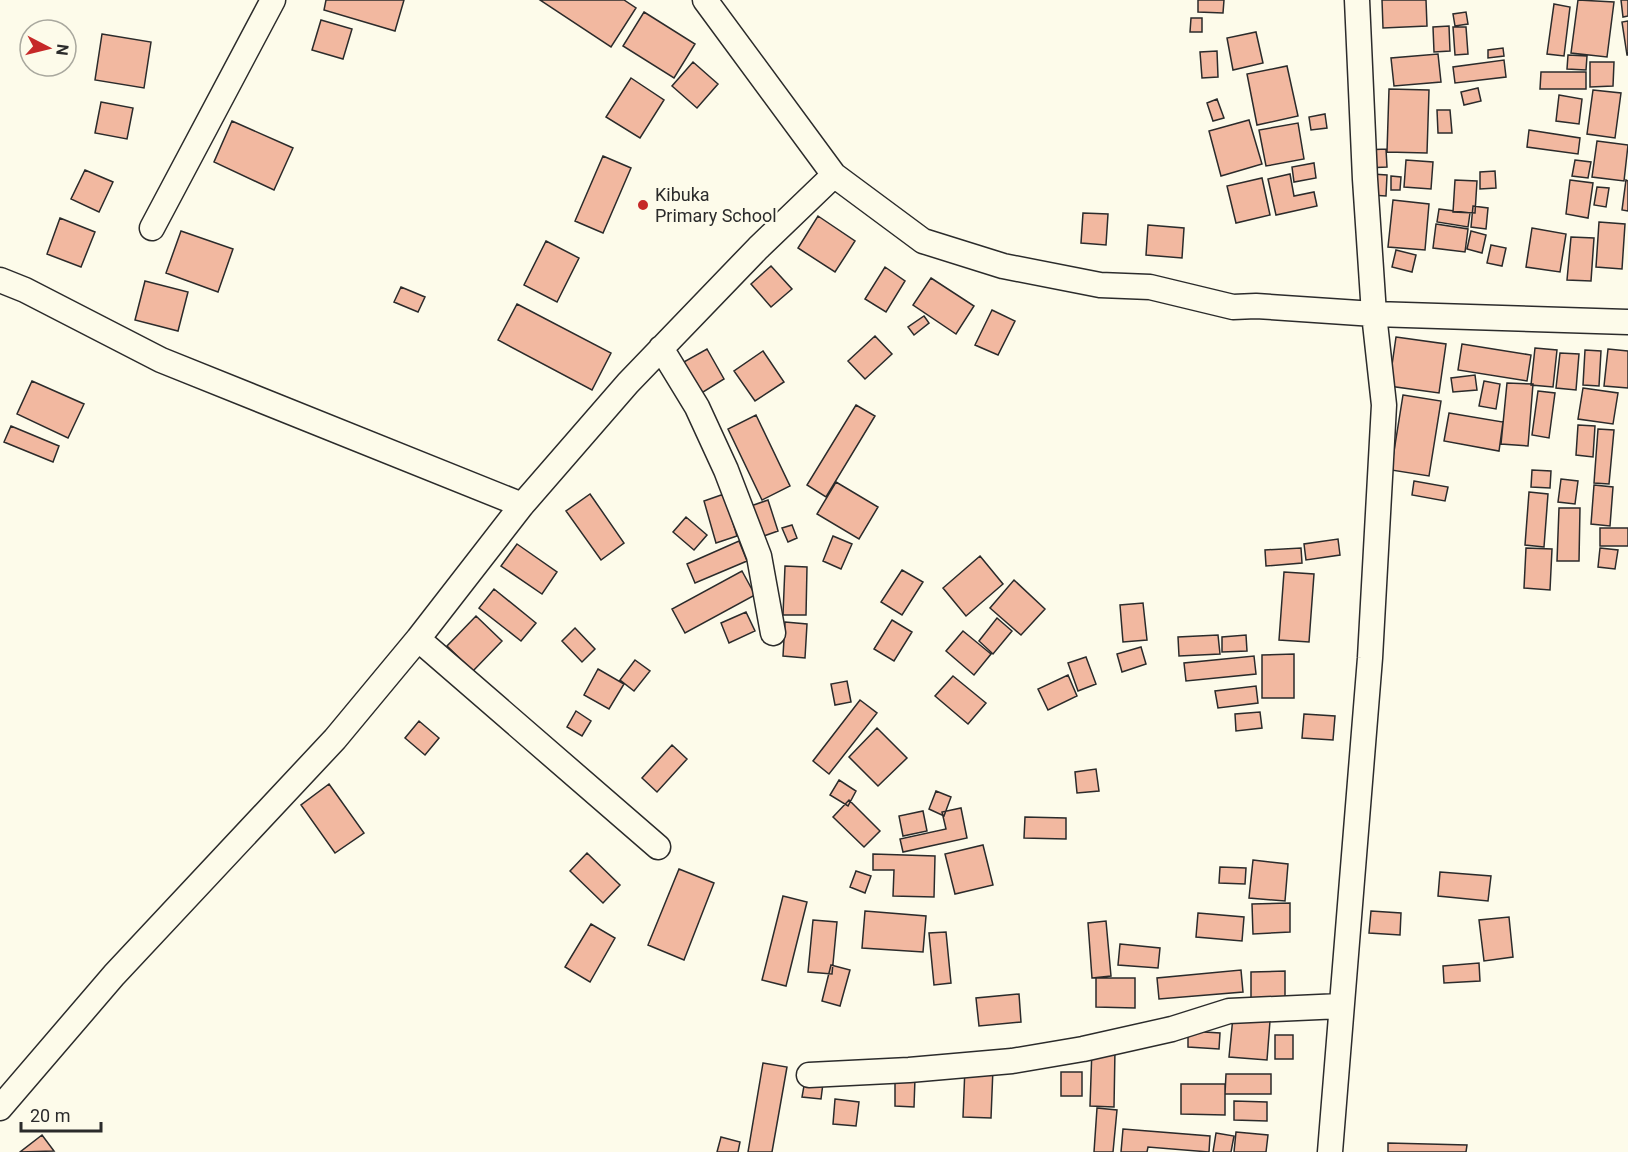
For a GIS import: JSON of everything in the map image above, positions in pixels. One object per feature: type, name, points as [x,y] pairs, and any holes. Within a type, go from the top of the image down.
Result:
[{"type":"street","points":[[152,228],[273,0]]},
{"type":"street","points":[[705,0],[834,176],[923,241],[1003,266],[1100,285],[1150,287],[1233,307],[1256,306],[1374,314],[1628,322]]},
{"type":"street","points":[[1330,1152],[1370,658],[1384,405],[1374,314],[1357,0]]},
{"type":"street","points":[[0,1108],[114,975],[335,739],[418,639],[522,506],[628,383],[758,248],[834,176]]},
{"type":"street","points":[[0,280],[25,290],[161,360],[522,506]]},
{"type":"street","points":[[661,348],[697,407],[734,491],[759,556],[773,633]]},
{"type":"street","points":[[418,639],[658,847]]},
{"type":"street","points":[[809,1075],[909,1070],[1012,1061],[1083,1049],[1172,1029],[1229,1011],[1341,1006]]},
{"type":"building","points":[[326,0],[404,0],[395,31],[324,10]]},
{"type":"building","points":[[540,0],[624,0],[636,8],[611,47]]},
{"type":"building","points":[[1198,0],[1224,0],[1223,13],[1198,12]]},
{"type":"building","points":[[1382,0],[1426,0],[1427,26],[1383,28]]},
{"type":"building","points":[[1578,0],[1614,2],[1607,57],[1571,53]]},
{"type":"building","points":[[1621,0],[1628,0],[1628,16],[1623,17]]},
{"type":"building","points":[[1554,4],[1570,7],[1564,56],[1547,54]]},
{"type":"building","points":[[644,12],[695,44],[674,78],[623,46]]},
{"type":"building","points":[[1466,12],[1468,24],[1455,26],[1453,14]]},
{"type":"building","points":[[1191,18],[1202,18],[1202,32],[1190,32]]},
{"type":"building","points":[[321,20],[352,29],[343,59],[312,50]]},
{"type":"building","points":[[1628,21],[1628,55],[1627,55],[1622,22]]},
{"type":"building","points":[[1449,26],[1450,51],[1434,52],[1433,27]]},
{"type":"building","points":[[1453,27],[1466,27],[1468,54],[1455,55]]},
{"type":"building","points":[[1256,32],[1263,63],[1233,70],[1227,38]]},
{"type":"building","points":[[102,34],[151,42],[144,88],[95,80]]},
{"type":"building","points":[[1503,48],[1504,56],[1488,58],[1488,50]]},
{"type":"building","points":[[1217,51],[1218,77],[1202,78],[1200,52]]},
{"type":"building","points":[[1438,54],[1441,82],[1394,86],[1391,58]]},
{"type":"building","points":[[1568,55],[1587,56],[1586,70],[1567,69]]},
{"type":"building","points":[[1504,60],[1506,77],[1455,83],[1453,67]]},
{"type":"building","points":[[693,62],[718,84],[697,108],[672,86]]},
{"type":"building","points":[[1590,62],[1614,62],[1613,86],[1590,87]]},
{"type":"building","points":[[1287,66],[1298,116],[1257,125],[1247,74]]},
{"type":"building","points":[[1541,72],[1586,72],[1586,89],[1540,89]]},
{"type":"building","points":[[631,78],[664,100],[640,138],[606,117]]},
{"type":"building","points":[[1478,88],[1481,101],[1464,105],[1461,92]]},
{"type":"building","points":[[1389,89],[1429,90],[1427,153],[1387,152]]},
{"type":"building","points":[[1593,90],[1621,93],[1615,138],[1587,134]]},
{"type":"building","points":[[1559,95],[1582,99],[1579,124],[1556,121]]},
{"type":"building","points":[[1217,99],[1224,118],[1213,121],[1207,103]]},
{"type":"building","points":[[101,102],[133,108],[127,139],[95,133]]},
{"type":"building","points":[[1437,110],[1450,110],[1452,133],[1438,133]]},
{"type":"building","points":[[1325,114],[1327,128],[1311,130],[1309,117]]},
{"type":"building","points":[[1249,120],[1262,164],[1221,176],[1209,131]]},
{"type":"building","points":[[232,121],[293,148],[274,190],[214,162]]},
{"type":"building","points":[[1298,123],[1304,159],[1266,166],[1259,130]]},
{"type":"building","points":[[1529,130],[1580,138],[1578,154],[1527,147]]},
{"type":"building","points":[[1597,141],[1628,145],[1624,181],[1592,177]]},
{"type":"building","points":[[1386,149],[1387,167],[1366,168],[1365,150]]},
{"type":"building","points":[[603,156],[631,168],[603,233],[575,221]]},
{"type":"building","points":[[1406,160],[1433,162],[1431,189],[1404,187]]},
{"type":"building","points":[[1575,160],[1591,162],[1588,178],[1572,176]]},
{"type":"building","points":[[1314,163],[1316,178],[1294,182],[1292,167]]},
{"type":"building","points":[[85,170],[113,182],[99,212],[71,199]]},
{"type":"building","points":[[1495,171],[1496,188],[1480,189],[1480,172]]},
{"type":"building","points":[[1290,174],[1294,196],[1314,192],[1317,206],[1276,215],[1268,179]]},
{"type":"building","points":[[1372,174],[1387,175],[1386,196],[1371,195]]},
{"type":"building","points":[[1391,176],[1401,177],[1400,190],[1391,190]]},
{"type":"building","points":[[1262,178],[1270,215],[1236,223],[1227,186]]},
{"type":"building","points":[[1455,180],[1477,181],[1475,213],[1453,212]]},
{"type":"building","points":[[1570,180],[1593,183],[1588,218],[1566,214]]},
{"type":"building","points":[[1626,180],[1628,181],[1628,211],[1622,210]]},
{"type":"building","points":[[1597,187],[1609,188],[1606,207],[1594,205]]},
{"type":"building","points":[[1393,200],[1429,204],[1425,250],[1388,247]]},
{"type":"building","points":[[1473,206],[1488,208],[1486,229],[1471,227]]},
{"type":"building","points":[[1439,209],[1470,213],[1468,227],[1437,222]]},
{"type":"building","points":[[1083,213],[1108,214],[1106,245],[1081,243]]},
{"type":"building","points":[[818,216],[855,241],[835,272],[798,248]]},
{"type":"building","points":[[60,218],[95,232],[81,267],[47,254]]},
{"type":"building","points":[[1599,222],[1625,224],[1622,269],[1596,267]]},
{"type":"building","points":[[1436,224],[1468,229],[1465,252],[1433,248]]},
{"type":"building","points":[[1148,225],[1184,228],[1182,258],[1146,255]]},
{"type":"building","points":[[1532,228],[1566,234],[1560,272],[1526,267]]},
{"type":"building","points":[[181,231],[233,249],[218,292],[166,273]]},
{"type":"building","points":[[1471,231],[1486,235],[1482,253],[1467,249]]},
{"type":"building","points":[[1571,237],[1594,238],[1591,281],[1567,280]]},
{"type":"building","points":[[546,241],[579,258],[557,302],[524,285]]},
{"type":"building","points":[[1491,245],[1506,248],[1502,266],[1487,263]]},
{"type":"building","points":[[1396,250],[1416,255],[1412,272],[1392,267]]},
{"type":"building","points":[[771,266],[792,289],[771,307],[751,284]]},
{"type":"building","points":[[885,267],[905,281],[886,312],[865,299]]},
{"type":"building","points":[[931,278],[974,306],[956,334],[913,305]]},
{"type":"building","points":[[145,281],[188,292],[178,331],[135,320]]},
{"type":"building","points":[[401,287],[425,297],[418,312],[394,302]]},
{"type":"building","points":[[517,304],[611,353],[592,390],[498,340]]},
{"type":"building","points":[[992,310],[1015,321],[998,355],[975,345]]},
{"type":"building","points":[[924,316],[929,323],[914,335],[908,327]]},
{"type":"building","points":[[875,336],[892,354],[865,379],[848,361]]},
{"type":"building","points":[[1396,337],[1446,344],[1439,393],[1389,386]]},
{"type":"building","points":[[1462,344],[1531,355],[1527,381],[1458,370]]},
{"type":"building","points":[[1535,348],[1557,350],[1553,387],[1531,385]]},
{"type":"building","points":[[707,349],[724,379],[700,394],[682,363]]},
{"type":"building","points":[[1608,349],[1628,351],[1628,388],[1604,386]]},
{"type":"building","points":[[1585,350],[1601,351],[1599,386],[1583,385]]},
{"type":"building","points":[[763,351],[784,382],[755,401],[734,371]]},
{"type":"building","points":[[1560,353],[1579,354],[1576,390],[1556,388]]},
{"type":"building","points":[[1475,375],[1477,390],[1453,392],[1451,378]]},
{"type":"building","points":[[32,381],[84,404],[68,438],[17,414]]},
{"type":"building","points":[[1484,381],[1500,384],[1496,409],[1479,406]]},
{"type":"building","points":[[1507,383],[1533,384],[1528,446],[1501,444]]},
{"type":"building","points":[[1583,388],[1618,393],[1613,424],[1578,419]]},
{"type":"building","points":[[1538,391],[1555,393],[1549,438],[1532,435]]},
{"type":"building","points":[[1403,395],[1441,401],[1429,476],[1391,470]]},
{"type":"building","points":[[856,405],[875,416],[826,497],[807,485]]},
{"type":"building","points":[[1449,413],[1503,422],[1499,451],[1444,441]]},
{"type":"building","points":[[756,415],[790,486],[762,500],[728,429]]},
{"type":"building","points":[[1578,425],[1595,426],[1593,457],[1576,455]]},
{"type":"building","points":[[11,426],[59,446],[53,462],[4,442]]},
{"type":"building","points":[[1598,429],[1614,430],[1609,484],[1594,483]]},
{"type":"building","points":[[1532,470],[1551,471],[1550,488],[1531,487]]},
{"type":"building","points":[[1561,479],[1578,481],[1575,504],[1558,502]]},
{"type":"building","points":[[1414,481],[1448,487],[1445,501],[1412,495]]},
{"type":"building","points":[[836,482],[878,507],[859,539],[817,514]]},
{"type":"building","points":[[1594,485],[1613,487],[1610,526],[1591,524]]},
{"type":"building","points":[[1529,492],[1548,494],[1544,547],[1525,545]]},
{"type":"building","points":[[590,494],[624,543],[601,560],[566,511]]},
{"type":"building","points":[[724,494],[737,536],[716,543],[704,501]]},
{"type":"building","points":[[768,500],[778,531],[758,538],[748,507]]},
{"type":"building","points":[[1559,508],[1580,508],[1579,561],[1557,561]]},
{"type":"building","points":[[686,517],[707,535],[694,550],[673,532]]},
{"type":"building","points":[[792,525],[797,538],[788,542],[782,528]]},
{"type":"building","points":[[1600,528],[1628,528],[1628,546],[1600,546]]},
{"type":"building","points":[[833,536],[852,544],[841,569],[823,561]]},
{"type":"building","points":[[1338,539],[1340,555],[1306,560],[1304,544]]},
{"type":"building","points":[[739,541],[747,561],[695,583],[687,564]]},
{"type":"building","points":[[517,544],[557,572],[542,594],[501,566]]},
{"type":"building","points":[[1301,548],[1302,563],[1266,566],[1265,550]]},
{"type":"building","points":[[1526,548],[1552,549],[1550,590],[1524,588]]},
{"type":"building","points":[[1600,548],[1618,550],[1615,569],[1598,567]]},
{"type":"building","points":[[980,556],[1003,584],[966,616],[943,588]]},
{"type":"building","points":[[785,566],[807,567],[806,615],[783,615]]},
{"type":"building","points":[[902,570],[923,582],[902,615],[881,602]]},
{"type":"building","points":[[742,571],[755,595],[685,633],[672,609]]},
{"type":"building","points":[[1284,572],[1314,574],[1309,642],[1279,640]]},
{"type":"building","points":[[1014,580],[1045,609],[1021,635],[990,608]]},
{"type":"building","points":[[494,589],[536,623],[521,641],[479,608]]},
{"type":"building","points":[[1143,603],[1147,640],[1123,642],[1120,605]]},
{"type":"building","points":[[746,612],[755,631],[729,643],[721,623]]},
{"type":"building","points":[[476,616],[502,641],[473,671],[447,646]]},
{"type":"building","points":[[997,618],[1012,631],[993,654],[979,641]]},
{"type":"building","points":[[892,620],[912,632],[894,661],[874,649]]},
{"type":"building","points":[[785,622],[807,624],[805,658],[783,656]]},
{"type":"building","points":[[575,628],[595,649],[582,662],[562,641]]},
{"type":"building","points":[[963,631],[991,654],[974,675],[946,651]]},
{"type":"building","points":[[1218,635],[1220,654],[1179,656],[1178,637]]},
{"type":"building","points":[[1246,635],[1247,651],[1222,652],[1222,637]]},
{"type":"building","points":[[1141,647],[1146,664],[1122,672],[1117,654]]},
{"type":"building","points":[[1294,654],[1294,698],[1262,698],[1262,655]]},
{"type":"building","points":[[1254,656],[1256,674],[1186,681],[1184,663]]},
{"type":"building","points":[[1086,657],[1096,684],[1078,691],[1068,663]]},
{"type":"building","points":[[635,660],[650,671],[634,691],[620,680]]},
{"type":"building","points":[[598,669],[624,684],[609,709],[584,695]]},
{"type":"building","points":[[1068,675],[1077,696],[1048,710],[1038,689]]},
{"type":"building","points":[[953,676],[986,703],[968,724],[935,696]]},
{"type":"building","points":[[847,681],[851,702],[835,705],[831,684]]},
{"type":"building","points":[[1256,686],[1258,703],[1218,708],[1215,691]]},
{"type":"building","points":[[860,700],[877,713],[829,774],[813,761]]},
{"type":"building","points":[[576,711],[591,721],[582,736],[567,727]]},
{"type":"building","points":[[1260,712],[1262,728],[1236,731],[1235,714]]},
{"type":"building","points":[[1304,714],[1335,716],[1333,740],[1302,738]]},
{"type":"building","points":[[419,721],[439,738],[425,755],[405,738]]},
{"type":"building","points":[[877,728],[907,758],[878,786],[849,757]]},
{"type":"building","points":[[672,745],[687,759],[657,792],[642,778]]},
{"type":"building","points":[[1096,769],[1099,791],[1077,793],[1075,772]]},
{"type":"building","points":[[839,780],[856,791],[848,806],[830,795]]},
{"type":"building","points":[[329,784],[364,833],[335,853],[301,805]]},
{"type":"building","points":[[936,791],[951,797],[944,816],[929,809]]},
{"type":"building","points":[[849,800],[880,831],[864,847],[833,817]]},
{"type":"building","points":[[961,808],[967,838],[903,852],[900,839],[946,829],[942,812]]},
{"type":"building","points":[[923,811],[927,831],[903,836],[899,816]]},
{"type":"building","points":[[1025,817],[1066,818],[1066,839],[1024,838]]},
{"type":"building","points":[[983,845],[993,885],[955,894],[945,854]]},
{"type":"building","points":[[587,853],[620,885],[603,903],[570,871]]},
{"type":"building","points":[[873,854],[935,856],[934,897],[893,896],[894,870],[873,870]]},
{"type":"building","points":[[1253,860],[1288,864],[1285,901],[1249,898]]},
{"type":"building","points":[[1220,867],[1246,868],[1245,884],[1219,883]]},
{"type":"building","points":[[679,869],[714,883],[684,960],[648,945]]},
{"type":"building","points":[[856,871],[871,876],[865,893],[850,887]]},
{"type":"building","points":[[1440,872],[1491,876],[1488,901],[1438,896]]},
{"type":"building","points":[[783,896],[807,902],[786,986],[762,980]]},
{"type":"building","points":[[1290,903],[1290,932],[1253,934],[1252,904]]},
{"type":"building","points":[[865,911],[926,916],[923,952],[862,948]]},
{"type":"building","points":[[1371,911],[1401,913],[1400,935],[1369,933]]},
{"type":"building","points":[[1198,913],[1244,917],[1242,941],[1196,937]]},
{"type":"building","points":[[1509,917],[1513,957],[1484,961],[1479,920]]},
{"type":"building","points":[[813,920],[837,922],[832,974],[808,972]]},
{"type":"building","points":[[1106,921],[1111,976],[1092,978],[1088,923]]},
{"type":"building","points":[[591,924],[615,938],[590,982],[565,967]]},
{"type":"building","points":[[946,932],[951,983],[934,985],[929,933]]},
{"type":"building","points":[[1120,944],[1160,948],[1158,968],[1118,965]]},
{"type":"building","points":[[1479,963],[1480,981],[1444,983],[1443,966]]},
{"type":"building","points":[[831,965],[850,970],[840,1006],[822,1001]]},
{"type":"building","points":[[1241,970],[1243,992],[1159,999],[1157,978]]},
{"type":"building","points":[[1285,971],[1285,997],[1251,998],[1251,972]]},
{"type":"building","points":[[1096,978],[1135,978],[1135,1008],[1096,1007]]},
{"type":"building","points":[[1019,994],[1021,1022],[979,1026],[976,998]]},
{"type":"building","points":[[1233,1017],[1270,1021],[1267,1060],[1229,1057]]},
{"type":"building","points":[[1188,1031],[1220,1033],[1219,1049],[1188,1047]]},
{"type":"building","points":[[1275,1035],[1293,1035],[1293,1059],[1275,1059]]},
{"type":"building","points":[[1092,1048],[1115,1049],[1114,1107],[1090,1106]]},
{"type":"building","points":[[763,1063],[787,1067],[772,1152],[748,1152]]},
{"type":"building","points":[[965,1067],[993,1068],[991,1118],[963,1117]]},
{"type":"building","points":[[1061,1072],[1082,1072],[1082,1096],[1061,1096]]},
{"type":"building","points":[[1226,1074],[1271,1074],[1271,1094],[1225,1094]]},
{"type":"building","points":[[895,1078],[915,1078],[914,1107],[895,1106]]},
{"type":"building","points":[[805,1080],[823,1083],[821,1099],[802,1097]]},
{"type":"building","points":[[1181,1084],[1225,1084],[1225,1115],[1181,1114]]},
{"type":"building","points":[[835,1099],[859,1102],[856,1126],[833,1124]]},
{"type":"building","points":[[1234,1101],[1267,1102],[1267,1121],[1234,1120]]},
{"type":"building","points":[[1097,1108],[1117,1110],[1113,1152],[1094,1152]]},
{"type":"building","points":[[1123,1129],[1210,1136],[1209,1152],[1148,1147],[1147,1152],[1121,1152]]},
{"type":"building","points":[[1236,1132],[1268,1135],[1266,1152],[1234,1152]]},
{"type":"building","points":[[1216,1133],[1234,1136],[1231,1152],[1213,1152]]},
{"type":"building","points":[[42,1135],[54,1151],[20,1152]]},
{"type":"building","points":[[721,1137],[740,1142],[738,1152],[717,1152]]},
{"type":"building","points":[[1388,1143],[1467,1145],[1466,1152],[1388,1152]]},
{"type":"place","name":"Kibuka Primary School","points":[[643,205]]}]
